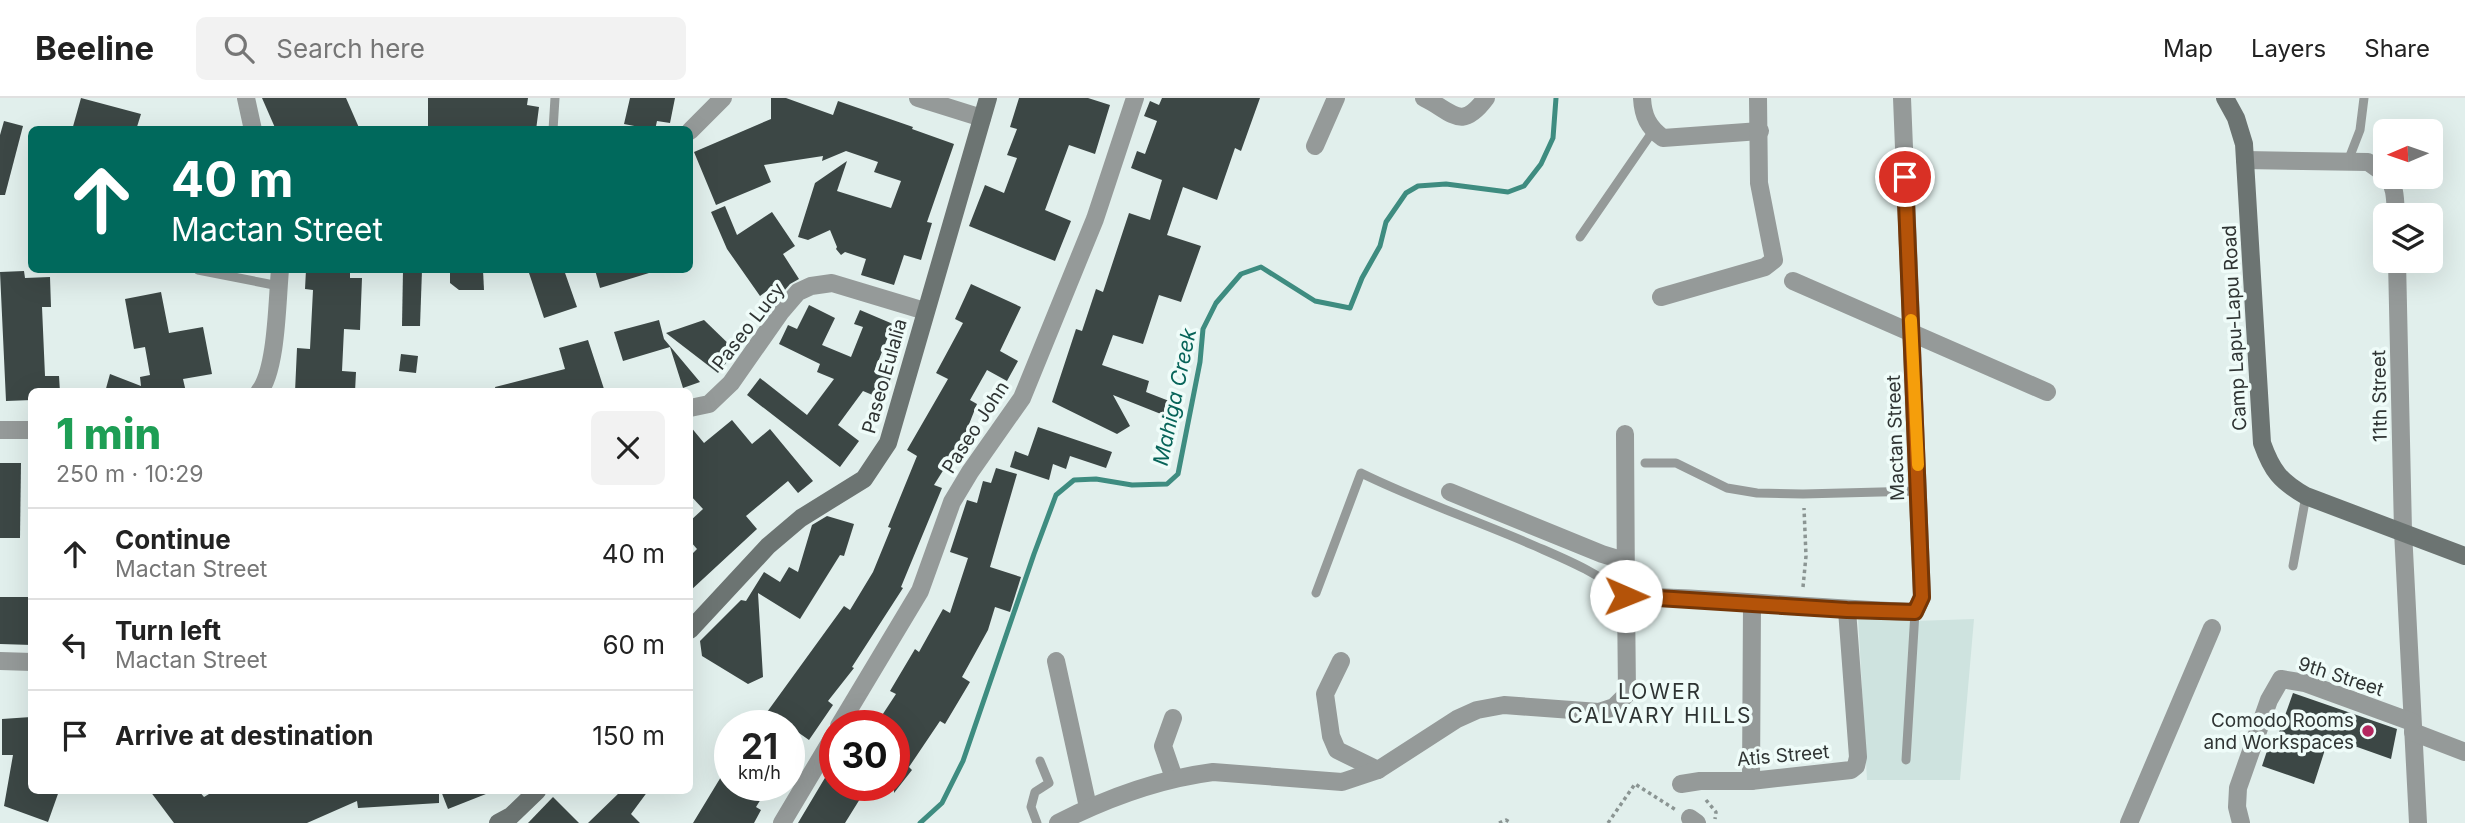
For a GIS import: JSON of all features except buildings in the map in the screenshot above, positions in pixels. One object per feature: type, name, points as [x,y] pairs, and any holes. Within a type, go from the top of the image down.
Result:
[{"type":"street","points":[[246,98],[252,126]]},
{"type":"street","points":[[693,128],[723,98]]},
{"type":"street","points":[[918,98],[982,118]]},
{"type":"street","name":"Paseo Eulalia","points":[[693,627],[768,546],[801,518],[864,479],[888,443],[988,98]]},
{"type":"street","name":"Paseo John","points":[[849,710],[920,592],[952,502],[1022,398],[1095,219],[1135,98]]},
{"type":"street","points":[[1315,146],[1336,98]]},
{"type":"street","points":[[1430,99],[1457,117],[1466,117],[1476,112],[1486,98]]},
{"type":"street","points":[[1642,98],[1643,110],[1653,131],[1663,138],[1760,131]]},
{"type":"street","points":[[1661,297],[1765,267],[1773,260],[1759,183],[1758,98]]},
{"type":"street","name":"Mactan Street","points":[[1902,98],[1922,597],[1915,612]]},
{"type":"street","name":"Camp Lapu-Lapu Road","points":[[2225,98],[2236,118],[2244,144],[2262,443],[2270,464],[2284,483],[2306,496],[2465,556]]},
{"type":"street","points":[[2245,160],[2368,162],[2373,166]]},
{"type":"street","name":"11th Street","points":[[2397,273],[2403,531]]},
{"type":"street","points":[[262,388],[271,362],[280,278]]},
{"type":"street","points":[[1793,281],[2047,392]]},
{"type":"street","name":"Paseo Lucy","points":[[693,407],[709,404],[731,383],[780,313],[798,292],[811,286],[832,283],[925,311]]},
{"type":"street","points":[[0,430],[28,430]]},
{"type":"street","points":[[1058,823],[1088,807],[1174,778],[1213,772],[1342,782],[1378,770],[1457,719],[1477,710],[1504,705],[1599,712],[1614,706],[1627,694],[1625,435]]},
{"type":"street","points":[[1450,492],[1625,561]]},
{"type":"street","name":"9th Street","points":[[2403,531],[2418,823]]},
{"type":"street","points":[[1626,596],[1915,612]]},
{"type":"street","points":[[1751,781],[1752,603]]},
{"type":"street","name":"Atis Street","points":[[1681,784],[1700,781],[1751,781],[1851,770],[1856,766],[1858,757],[1847,610]]},
{"type":"street","points":[[2129,823],[2211,628]]},
{"type":"street","points":[[0,661],[28,662]]},
{"type":"street","points":[[1056,661],[1088,807]]},
{"type":"street","points":[[1341,661],[1325,694],[1331,736],[1338,750],[1378,770]]},
{"type":"street","name":"9th Street","points":[[2241,823],[2237,807],[2238,788],[2269,700],[2281,679],[2305,683],[2413,727]]},
{"type":"street","points":[[1173,718],[1163,746],[1174,778]]},
{"type":"street","points":[[2413,727],[2465,751]]},
{"type":"street","points":[[782,823],[819,761]]},
{"type":"street","points":[[498,823],[511,816],[534,794]]},
{"type":"lane","points":[[553,126],[555,98]]},
{"type":"lane","points":[[2348,162],[2360,130],[2364,98]]},
{"type":"lane","points":[[1580,237],[1653,131]]},
{"type":"lane","points":[[229,273],[280,278]]},
{"type":"lane","points":[[1645,463],[1676,463],[1727,488],[1757,493],[1919,491]]},
{"type":"lane","points":[[1316,593],[1362,473],[1388,487],[1481,522],[1583,566],[1604,578],[1626,596]]},
{"type":"lane","points":[[2293,566],[2306,496]]},
{"type":"lane","points":[[1906,760],[1915,612]]},
{"type":"lane","points":[[1037,823],[1031,807],[1035,792],[1049,783],[1040,761]]},
{"type":"path","points":[[1802,607],[1805,556],[1803,494]]},
{"type":"path","points":[[1700,781],[1704,797],[1716,812],[1714,823]]},
{"type":"path","points":[[1608,823],[1635,784],[1693,820]]},
{"type":"path","points":[[1499,823],[1506,820],[1511,823]]},
{"type":"shaded area","points":[[1858,616],[1915,621],[1974,619],[1960,780],[1867,780]]},
{"type":"waterway","name":"Mahiga Creek","points":[[920,823],[942,803],[963,761],[1056,495],[1074,480],[1096,479],[1132,485],[1167,484],[1178,474],[1200,362],[1203,329],[1216,303],[1241,274],[1261,267],[1315,301],[1350,308],[1362,278],[1380,246],[1386,222],[1406,193],[1418,186],[1446,184],[1508,192],[1524,186],[1541,164],[1553,138],[1556,98]]},
{"type":"slow traffic","points":[[1911,320],[1918,465]]},
{"type":"place","name":"Comodo Rooms and Workspaces","points":[[2368,731]]},
{"type":"district","name":"LOWER CALVARY HILLS","points":[[1660,704]]},
{"type":"route","points":[[1626,596],[1915,612],[1922,597],[1905,177]]}]
